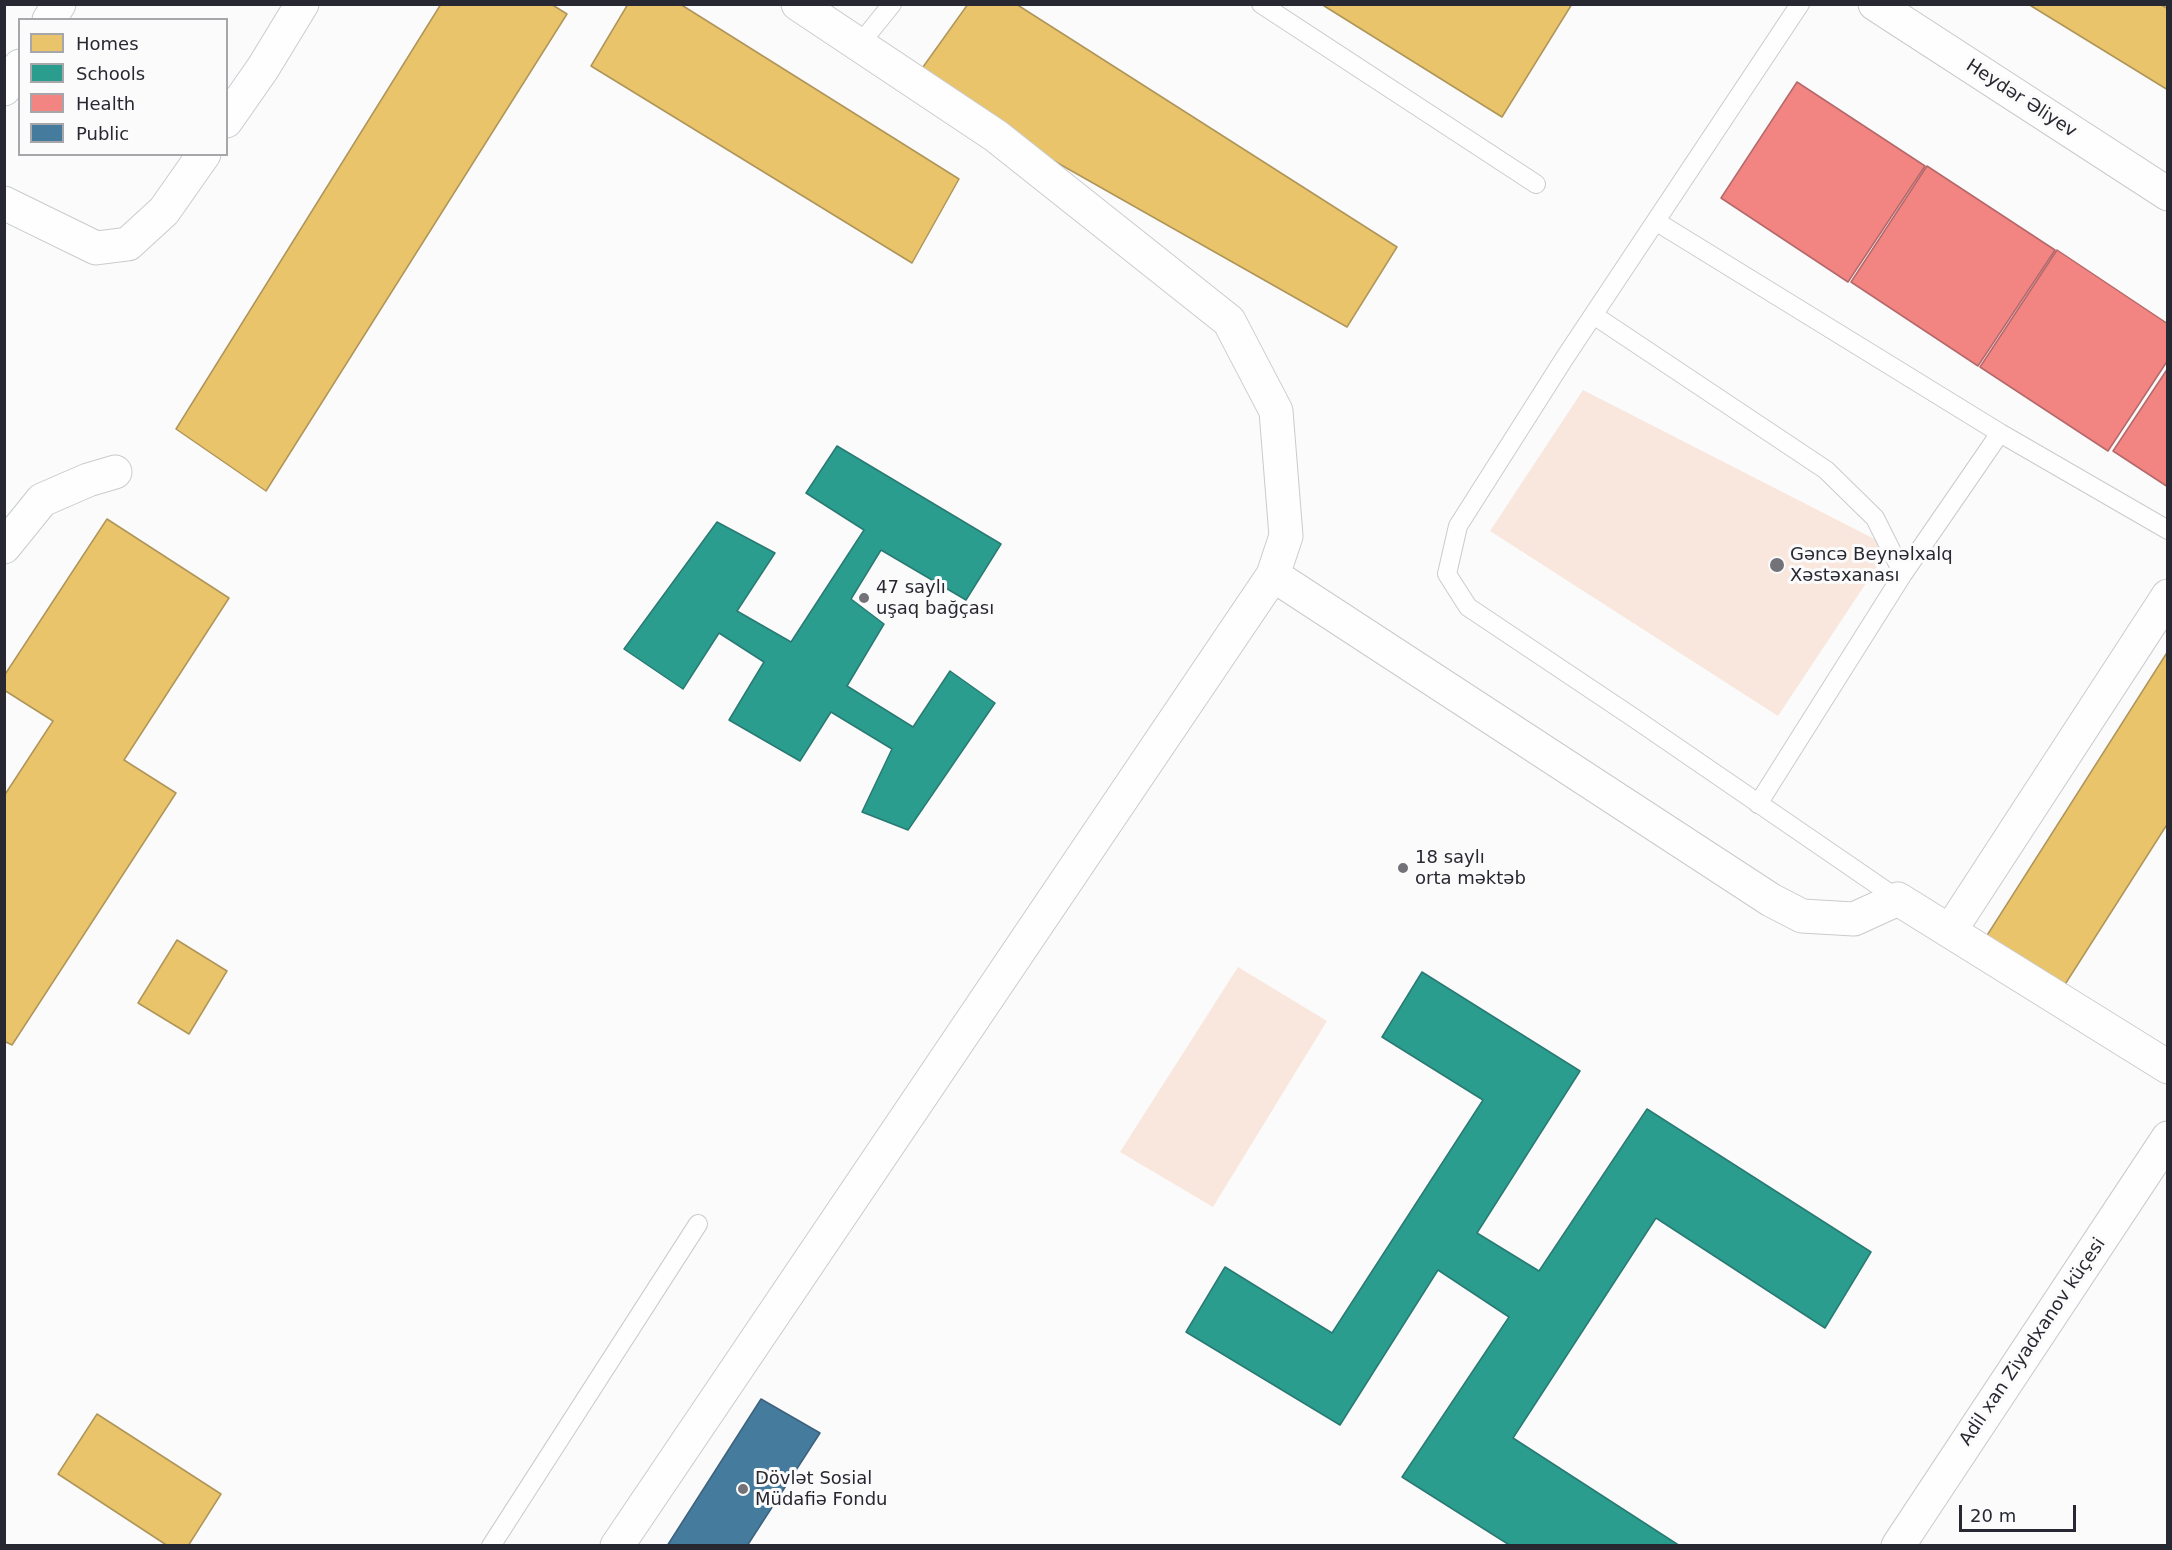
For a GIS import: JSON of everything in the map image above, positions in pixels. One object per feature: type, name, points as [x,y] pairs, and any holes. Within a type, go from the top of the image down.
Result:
[{"type":"street","points":[[228,118],[263,68],[302,4]]},
{"type":"street","points":[[617,1545],[1273,575],[1286,536],[1276,411],[1229,321],[996,136],[798,4]]},
{"type":"street","name":"Heydər Əliyev","points":[[1875,4],[2168,194]]},
{"type":"street","points":[[4,89],[18,69]]},
{"type":"street","points":[[4,203],[96,248],[128,244],[164,211],[203,156]]},
{"type":"street","points":[[4,547],[42,500],[88,480],[115,472]]},
{"type":"street","points":[[1273,575],[1771,900],[1802,916],[1854,919],[1898,899],[2168,1067]]},
{"type":"street","points":[[1950,931],[2168,596]]},
{"type":"street","name":"Adil xan Ziyadxanov küçesi","points":[[1898,1545],[2168,1138]]},
{"type":"lane","points":[[859,45],[892,4]]},
{"type":"lane","points":[[1261,4],[1536,184]]},
{"type":"lane","points":[[1800,4],[1658,222],[1564,359],[1458,526],[1447,574],[1467,607],[1898,899]]},
{"type":"lane","points":[[1658,222],[2000,433],[2168,530]]},
{"type":"lane","points":[[1595,316],[1826,470],[1875,518],[1903,574]]},
{"type":"lane","points":[[1758,804],[1903,574],[2000,433]]},
{"type":"lane","points":[[491,1545],[698,1224]]},
{"type":"shaded area","points":[[1583,390],[1890,547],[1778,716],[1490,531]]},
{"type":"shaded area","points":[[1238,967],[1327,1021],[1213,1207],[1120,1152]]},
{"type":"building: Homes","points":[[441,4],[551,4],[567,14],[266,491],[176,429]]},
{"type":"building: Homes","points":[[628,4],[680,4],[959,179],[912,263],[591,66]]},
{"type":"building: Homes","points":[[968,4],[1016,4],[1397,247],[1347,327],[913,81]]},
{"type":"building: Homes","points":[[1321,4],[1572,4],[1502,117]]},
{"type":"building: Homes","points":[[2028,4],[2160,4],[2168,9],[2168,90]]},
{"type":"building: Homes","points":[[107,519],[229,598],[124,760],[176,793],[12,1045],[4,1041],[4,796],[53,721],[4,690],[4,676]]},
{"type":"building: Homes","points":[[2168,651],[2168,823],[2064,986],[1986,937]]},
{"type":"building: Homes","points":[[177,940],[227,971],[189,1034],[138,1003]]},
{"type":"building: Homes","points":[[97,1414],[221,1494],[188,1546],[168,1546],[58,1474]]},
{"type":"building: Schools","points":[[837,446],[1001,544],[966,600],[881,550],[851,599],[884,624],[847,686],[913,727],[950,671],[995,703],[908,830],[862,812],[892,749],[831,712],[800,761],[729,720],[764,662],[719,633],[683,689],[624,649],[717,522],[775,553],[737,611],[791,642],[864,530],[806,493]]},
{"type":"building: Schools","points":[[1422,972],[1580,1071],[1477,1233],[1539,1271],[1647,1109],[1871,1252],[1825,1328],[1656,1218],[1513,1438],[1680,1546],[1511,1546],[1402,1477],[1509,1317],[1438,1270],[1340,1425],[1186,1332],[1225,1267],[1332,1333],[1483,1100],[1382,1037]]},
{"type":"building: Health","points":[[1797,82],[1925,166],[1848,282],[1721,198]]},
{"type":"building: Health","points":[[1927,166],[2055,250],[1978,366],[1851,282]]},
{"type":"building: Health","points":[[2057,250],[2168,324],[2168,360],[2108,451],[1980,367]]},
{"type":"building: Health","points":[[2168,368],[2168,487],[2113,451]]},
{"type":"building: Public","name":"Dövlət Sosial Müdafiə Fondu","points":[[761,1399],[820,1433],[747,1546],[667,1546]]},
{"type":"place","name":"Gəncə Beynəlxalq Xəstəxanası","points":[[1777,565]]},
{"type":"place","name":"47 saylı uşaq bağçası","points":[[864,598]]},
{"type":"place","name":"18 saylı orta məktəb","points":[[1403,868]]},
{"type":"place","name":"Dövlət Sosial Müdafiə Fondu","points":[[743,1489]]}]
